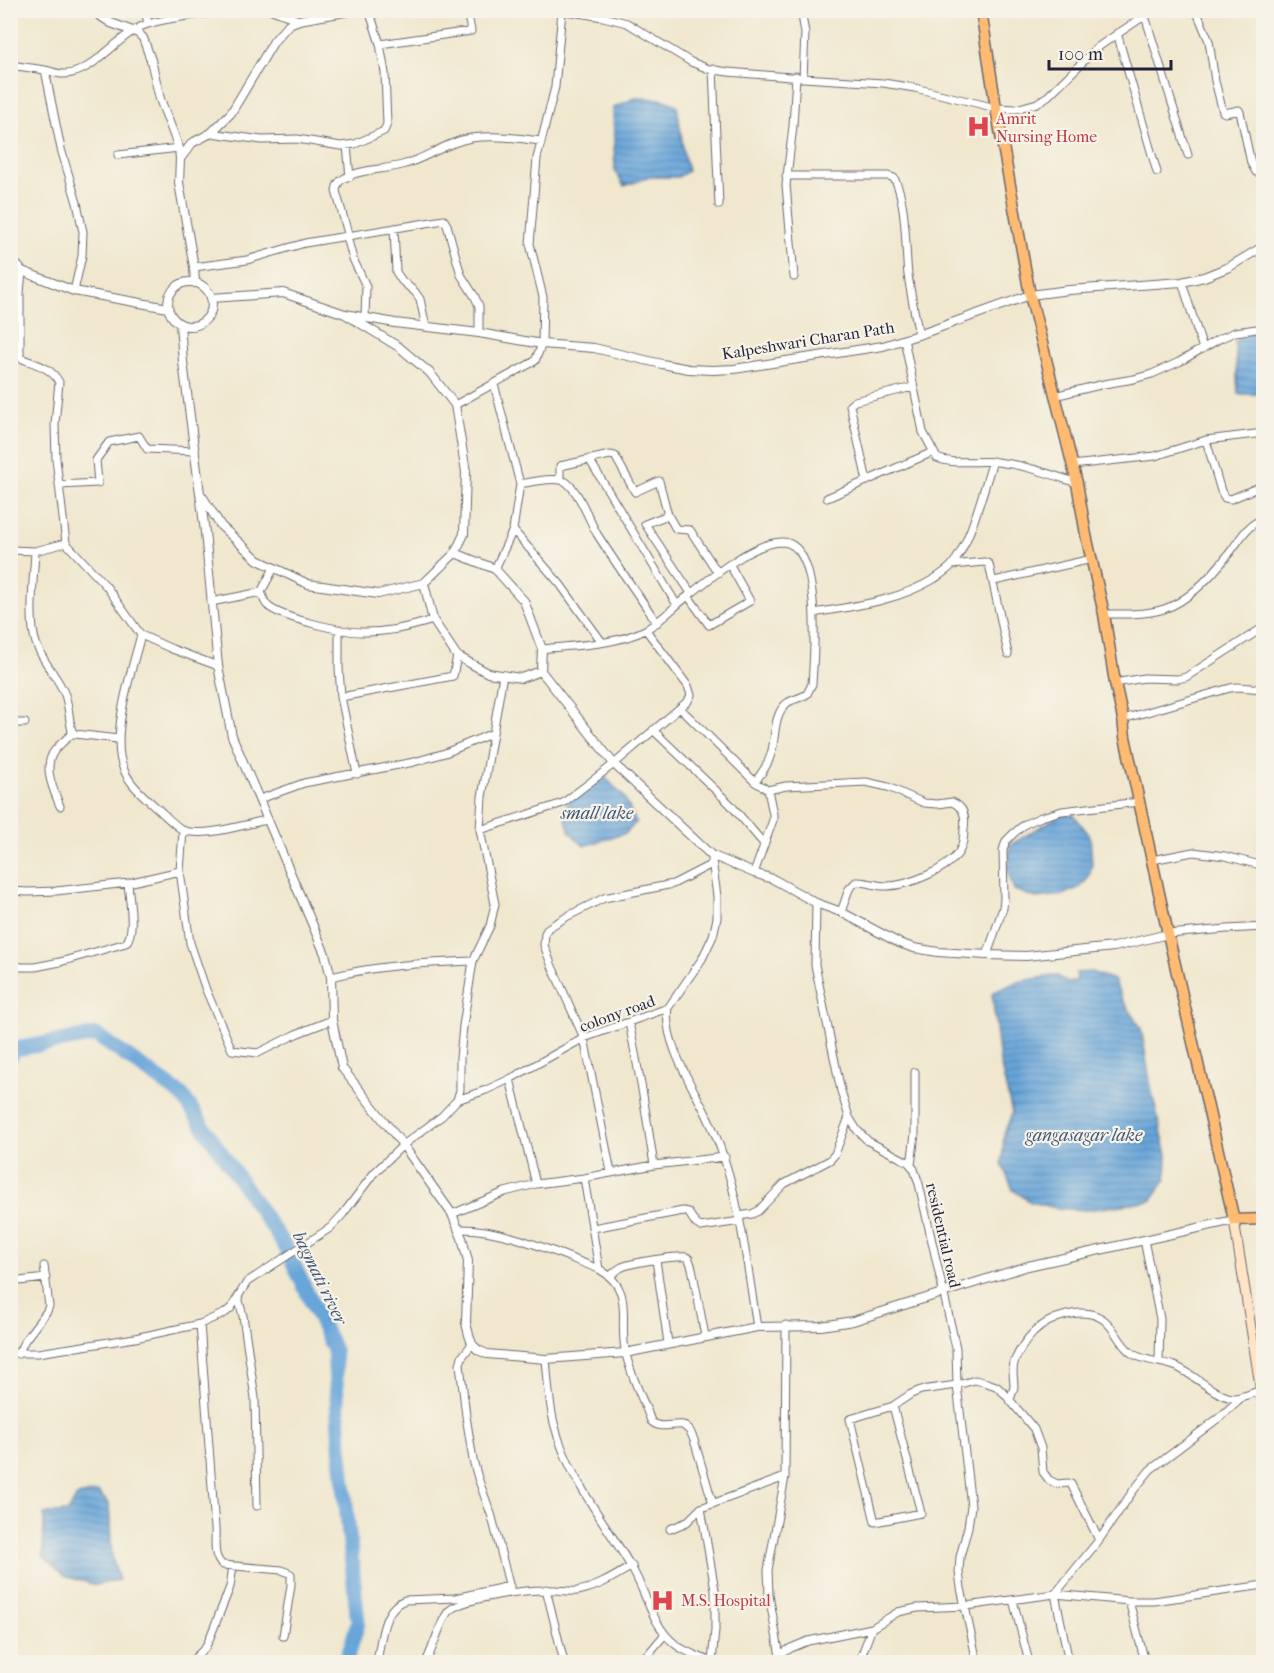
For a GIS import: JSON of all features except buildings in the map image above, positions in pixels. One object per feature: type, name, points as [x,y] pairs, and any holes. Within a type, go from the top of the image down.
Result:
[{"type":"main road","points":[[981,10],[996,108],[1030,295],[1077,483],[1104,614],[1125,737],[1234,1220],[1262,1389],[1263,1411]]},
{"type":"main road","points":[[1234,1220],[1263,1220]]},
{"type":"street","points":[[92,10],[111,23],[138,33],[146,45],[160,99],[179,148],[179,183],[195,282]]},
{"type":"street","points":[[145,10],[148,24]]},
{"type":"street","points":[[10,65],[63,74],[73,73],[95,62],[132,30],[148,24],[227,10]]},
{"type":"street","points":[[272,10],[299,20]]},
{"type":"street","points":[[180,159],[192,143],[211,133],[231,113],[282,31],[289,24],[299,20],[356,10]]},
{"type":"street","points":[[211,133],[262,140],[297,139],[347,146],[380,133],[386,128],[385,73],[380,44],[369,10]]},
{"type":"street","points":[[380,44],[471,31],[468,10]]},
{"type":"street","points":[[794,277],[786,176],[806,33],[801,10]]},
{"type":"street","points":[[455,405],[535,361],[542,344],[543,297],[530,244],[537,158],[555,87],[561,11],[627,23],[691,62],[713,69],[894,84],[996,108],[1016,109],[1037,103],[1048,96],[1098,47],[1153,10]]},
{"type":"street","points":[[1197,10],[1209,41],[1215,81],[1223,112],[1239,110],[1251,164],[1256,172],[1263,172]]},
{"type":"street","points":[[1145,16],[1188,155]]},
{"type":"street","points":[[1117,33],[1157,172]]},
{"type":"street","points":[[713,69],[718,205]]},
{"type":"street","points":[[45,70],[61,149],[83,232],[82,256],[74,291]]},
{"type":"street","points":[[365,318],[366,286],[353,259],[336,190],[340,182],[365,171],[403,165],[451,143],[472,138],[509,137],[541,141]]},
{"type":"street","points":[[347,146],[350,177]]},
{"type":"street","points":[[118,155],[179,148]]},
{"type":"street","points":[[786,176],[888,176],[894,178],[899,193],[906,235],[908,274],[919,335]]},
{"type":"street","points":[[194,267],[247,260],[305,243],[446,221],[461,275],[479,306],[479,333]]},
{"type":"street","points":[[394,228],[396,272],[420,299],[426,327]]},
{"type":"street","name":"Kalpeshwari Charan Path","points":[[345,314],[542,344],[594,348],[689,369],[734,369],[883,346],[1030,295],[1182,282],[1204,277],[1229,267],[1263,246]]},
{"type":"street","points":[[10,257],[22,271],[74,291],[168,308]]},
{"type":"street","points":[[21,358],[22,271]]},
{"type":"street","points":[[195,282],[205,288],[211,298],[211,311],[204,321],[193,326],[180,324],[171,316],[168,308],[170,296],[183,283],[195,282]]},
{"type":"street","points":[[1182,282],[1203,349]]},
{"type":"street","points":[[10,293],[20,293]]},
{"type":"street","points":[[201,494],[221,526],[258,560],[308,584],[378,594],[424,584],[455,553],[464,534],[466,471],[455,405],[430,373],[399,347],[345,314],[283,293],[211,298]]},
{"type":"street","points":[[180,324],[201,494],[218,666],[232,736],[325,954],[331,977],[332,1020],[342,1068],[403,1145],[453,1214],[468,1262],[466,1323],[472,1344],[478,1350],[487,1354],[546,1359],[625,1353],[757,1327],[821,1326],[853,1321],[1028,1266],[1234,1220]]},
{"type":"street","points":[[1054,396],[1152,374],[1235,332],[1263,328]]},
{"type":"street","points":[[904,339],[923,432],[937,458],[946,461],[993,461],[1031,467],[1077,483]]},
{"type":"street","points":[[10,358],[21,358],[44,367],[59,381],[55,438],[66,543],[106,586],[141,635],[218,666]]},
{"type":"street","points":[[494,384],[520,484],[513,530],[495,569]]},
{"type":"street","points":[[867,481],[850,405],[855,401],[913,387]]},
{"type":"street","points":[[1072,465],[1155,456],[1206,440],[1263,433]]},
{"type":"street","points":[[59,485],[98,483],[96,460],[109,442],[139,436],[147,449],[195,451]]},
{"type":"street","points":[[1206,440],[1225,498],[1231,498],[1263,485]]},
{"type":"street","points":[[827,498],[933,452]]},
{"type":"street","points":[[560,480],[560,466],[610,454],[615,456],[635,492],[659,482],[668,515],[676,529],[690,530],[718,573]]},
{"type":"street","points":[[589,459],[677,605]]},
{"type":"street","points":[[814,613],[894,597],[930,581],[952,565],[966,541],[993,461]]},
{"type":"street","points":[[520,484],[560,480],[572,488],[596,532],[657,623]]},
{"type":"street","points":[[668,515],[645,524],[709,625],[750,601],[730,565]]},
{"type":"street","points":[[1104,614],[1143,614],[1178,604],[1200,586],[1251,525],[1263,519]]},
{"type":"street","points":[[513,530],[560,584],[602,642]]},
{"type":"street","points":[[10,550],[35,551],[66,543]]},
{"type":"street","points":[[542,649],[624,638],[646,630],[747,553],[768,544],[790,543],[802,555],[807,567],[814,613],[812,684],[807,694],[789,702],[782,710],[777,722],[771,756],[764,771],[755,782]]},
{"type":"street","points":[[35,551],[33,634],[41,656],[65,696],[73,733]]},
{"type":"street","points":[[455,553],[495,569],[524,602],[542,649],[541,671],[614,764],[712,860],[773,879],[898,943],[938,952],[1026,956],[1114,947],[1168,934],[1263,927]]},
{"type":"street","points":[[994,581],[1092,560]]},
{"type":"street","points":[[952,565],[987,562],[990,566],[1008,654]]},
{"type":"street","points":[[261,592],[274,568]]},
{"type":"street","points":[[424,584],[433,620],[457,656],[488,673],[521,678],[541,671]]},
{"type":"street","points":[[211,602],[261,592]]},
{"type":"street","points":[[261,592],[267,606],[289,617],[339,629],[362,632],[394,630],[433,620]]},
{"type":"street","points":[[1115,683],[1144,678],[1178,679],[1186,677],[1263,627]]},
{"type":"street","points":[[339,629],[341,697],[357,774]]},
{"type":"street","points":[[480,830],[557,806],[568,800],[681,709],[690,699],[688,686],[646,630]]},
{"type":"street","points":[[141,635],[118,739],[124,772],[149,801],[183,831],[205,833],[267,820]]},
{"type":"street","points":[[341,697],[453,676],[457,656]]},
{"type":"street","points":[[13,1354],[38,1353],[125,1340],[200,1324],[225,1313],[231,1308],[247,1282],[330,1228],[374,1173],[403,1145],[442,1116],[457,1100],[460,1090],[463,1026],[473,961],[490,926],[495,904],[480,830],[482,797],[503,675]]},
{"type":"street","points":[[1123,719],[1230,688],[1263,689]]},
{"type":"street","points":[[681,709],[755,782],[768,790],[786,786],[866,782],[888,787],[924,803],[952,802],[963,810],[965,820],[962,845],[959,852],[949,862],[905,884],[888,886],[856,882],[849,889],[841,912]]},
{"type":"street","points":[[10,723],[25,723]]},
{"type":"street","points":[[653,730],[729,804],[764,844]]},
{"type":"street","points":[[73,733],[118,739]]},
{"type":"street","points":[[60,806],[53,788],[49,767],[55,750],[73,733]]},
{"type":"street","points":[[260,799],[304,783],[414,762],[444,753],[493,733]]},
{"type":"street","points":[[754,873],[773,820],[768,790]]},
{"type":"street","points":[[987,956],[1003,908],[1003,850],[1006,841],[1025,824],[1041,817],[1062,811],[1139,802]]},
{"type":"street","points":[[183,831],[180,871],[190,943],[206,990],[232,1050],[258,1053],[296,1034],[332,1020]]},
{"type":"street","points":[[1152,860],[1193,852],[1225,856],[1263,866]]},
{"type":"street","points":[[611,1172],[584,1038],[563,993],[544,939],[548,928],[604,898],[673,884],[712,860]]},
{"type":"street","name":"colony road","points":[[457,1100],[510,1079],[584,1038],[668,1008],[702,959],[713,936],[717,918],[717,896],[712,860]]},
{"type":"street","points":[[10,891],[56,891],[128,883],[180,871]]},
{"type":"street","points":[[10,962],[20,967],[35,968],[126,943],[130,939],[131,926],[128,883]]},
{"type":"street","name":"residential road","points":[[816,903],[815,965],[841,1091],[849,1117],[868,1141],[911,1165],[919,1184],[956,1348],[957,1385],[971,1506],[959,1572],[977,1662]]},
{"type":"street","points":[[331,977],[378,967],[473,961]]},
{"type":"street","points":[[668,1008],[666,1018],[670,1036],[725,1157],[739,1218],[757,1327]]},
{"type":"street","points":[[629,1022],[654,1165]]},
{"type":"street","points":[[911,1165],[915,1134],[915,1072]]},
{"type":"street","points":[[510,1079],[536,1184]]},
{"type":"street","points":[[592,1228],[683,1211],[688,1212],[696,1224],[701,1227],[752,1214],[784,1184],[830,1160],[835,1154],[849,1117]]},
{"type":"street","points":[[453,1214],[505,1192],[536,1184],[654,1165],[725,1157]]},
{"type":"street","points":[[584,1178],[599,1269]]},
{"type":"street","points":[[459,1229],[475,1229],[501,1234],[599,1269],[610,1276],[620,1288],[622,1298],[625,1353],[651,1421],[661,1426],[683,1425],[690,1431],[713,1504]]},
{"type":"street","points":[[1144,1240],[1160,1319],[1159,1362]]},
{"type":"street","points":[[610,1276],[623,1266],[683,1256],[689,1259],[705,1336]]},
{"type":"street","points":[[656,1260],[668,1343]]},
{"type":"street","points":[[13,1354],[47,1311],[49,1300],[44,1266]]},
{"type":"street","points":[[10,1282],[46,1278]]},
{"type":"street","points":[[238,1297],[255,1398],[257,1506]]},
{"type":"street","points":[[1010,1400],[1014,1386],[1013,1365],[1026,1342],[1042,1326],[1055,1319],[1076,1313],[1096,1315],[1106,1321],[1128,1351],[1136,1356],[1174,1366],[1192,1374],[1210,1388],[1226,1396],[1237,1398],[1262,1389]]},
{"type":"street","points":[[200,1324],[216,1557],[220,1563],[233,1566],[282,1570],[291,1574],[283,1636]]},
{"type":"street","points":[[781,1659],[769,1595],[768,1570],[785,1478],[786,1325]]},
{"type":"street","points":[[472,1344],[462,1357],[460,1364],[466,1416],[478,1478],[492,1518],[511,1589]]},
{"type":"street","points":[[546,1359],[552,1412],[563,1450],[593,1507],[632,1566],[664,1634],[687,1652],[712,1662],[715,1590],[701,1508]]},
{"type":"street","points":[[893,1406],[921,1513],[876,1522],[850,1419],[893,1406],[921,1390],[975,1380],[996,1386],[1034,1429],[1041,1448],[1041,1468],[1045,1476],[1057,1484],[1071,1484],[1099,1540]]},
{"type":"street","points":[[1055,1594],[1099,1540],[1150,1470],[1220,1417],[1243,1396]]},
{"type":"street","points":[[670,1528],[687,1522],[701,1508],[785,1478]]},
{"type":"street","points":[[191,1662],[205,1648],[209,1640],[230,1587],[233,1566]]},
{"type":"street","points":[[377,1662],[383,1633],[393,1606],[405,1600],[455,1598],[511,1589],[570,1591],[585,1589],[606,1581],[632,1566]]},
{"type":"street","points":[[781,1659],[791,1648],[807,1641],[872,1628],[888,1617],[907,1610],[966,1606],[1055,1594],[1154,1601],[1263,1585]]},
{"type":"street","points":[[426,1662],[448,1611],[453,1606],[511,1589]]},
{"type":"street","points":[[546,1590],[564,1662]]},
{"type":"street","points":[[1055,1594],[1069,1662]]},
{"type":"street","points":[[1013,1600],[1029,1662]]},
{"type":"street","points":[[1129,1601],[1145,1662]]},
{"type":"street","points":[[859,1662],[872,1628]]},
{"type":"street","points":[[637,1662],[650,1652],[664,1634]]},
{"type":"street","points":[[650,1652],[653,1662]]},
{"type":"water","points":[[635,98],[662,99],[677,105],[688,171],[678,177],[650,177],[624,186],[615,171],[613,108]]},
{"type":"water","points":[[1257,331],[1263,332],[1263,394],[1238,394],[1235,343],[1242,335]]},
{"type":"water","name":"small lake","points":[[604,776],[624,797],[636,822],[626,833],[584,846],[570,832],[563,811],[572,797]]},
{"type":"water","points":[[1062,814],[1074,815],[1090,836],[1092,864],[1089,877],[1081,887],[1062,895],[1036,898],[1014,890],[1007,870],[1010,845]]},
{"type":"water","name":"gangasagar lake","points":[[1091,972],[1114,980],[1122,999],[1141,1028],[1152,1093],[1167,1155],[1166,1179],[1151,1201],[1087,1210],[1056,1208],[1031,1202],[1013,1190],[1002,1164],[1004,1134],[1012,1113],[1000,1062],[992,993],[1017,982],[1056,975],[1068,983],[1077,980],[1076,973]]},
{"type":"water","points":[[98,1492],[109,1504],[112,1558],[119,1580],[96,1585],[65,1576],[43,1556],[44,1514],[68,1512],[77,1496]]},
{"type":"waterway","name":"bagmati river","points":[[10,1057],[15,1049],[96,1035],[182,1095],[286,1248],[334,1350],[340,1445],[358,1623],[346,1662]]},
{"type":"place","name":"Amrit Nursing Home","points":[[978,127]]},
{"type":"place","name":"M.S. Hospital","points":[[663,1600]]}]
